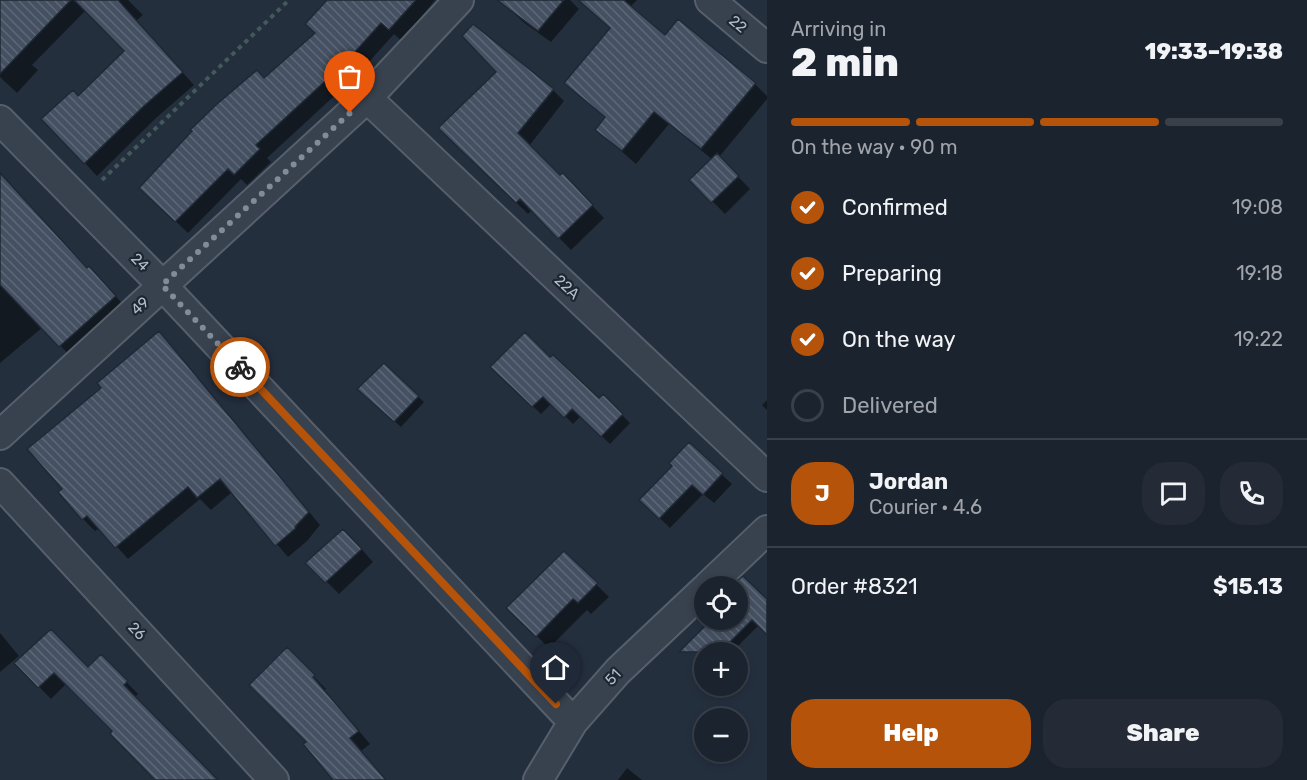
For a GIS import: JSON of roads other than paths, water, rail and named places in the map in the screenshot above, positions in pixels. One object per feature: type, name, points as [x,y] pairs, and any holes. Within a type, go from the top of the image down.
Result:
[{"type":"street","name":"49","points":[[0,435],[367,98],[459,0]]},
{"type":"street","name":"22","points":[[710,0],[767,48]]},
{"type":"street","name":"22A","points":[[367,98],[767,477]]},
{"type":"street","name":"24","points":[[0,120],[162,285],[573,722]]},
{"type":"street","name":"26","points":[[0,483],[274,780]]},
{"type":"street","name":"51","points":[[719,576],[767,530]]},
{"type":"street","name":"51","points":[[538,780],[573,722],[618,671],[694,599]]}]
